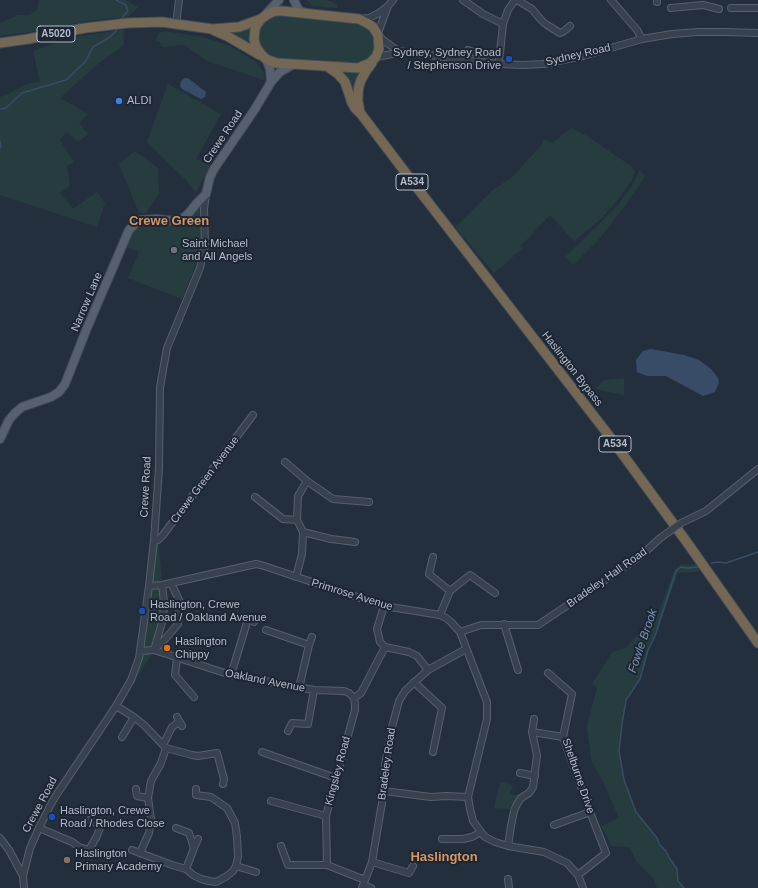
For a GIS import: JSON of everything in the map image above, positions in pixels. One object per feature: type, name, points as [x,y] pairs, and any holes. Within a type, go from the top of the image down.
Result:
[{"type":"highway","points":[[279,11],[359,19],[373,27],[378,34],[379,49],[375,59],[366,66],[358,68],[276,63],[265,58],[258,50],[254,39],[256,26],[263,17],[271,12],[279,11]]},
{"type":"highway","name":"A5020","points":[[0,43],[112,24],[149,22],[212,29],[239,27],[263,17]]},
{"type":"highway","name":"A5020","points":[[212,29],[265,58]]},
{"type":"highway","name":"Haslington Bypass","points":[[361,114],[358,102],[359,86],[366,71],[375,59]]},
{"type":"highway","name":"Haslington Bypass","points":[[328,67],[338,74],[345,82],[355,108],[607,433],[758,643]]},
{"type":"main road","points":[[263,17],[279,0]]},
{"type":"main road","points":[[294,0],[297,7],[307,14]]},
{"type":"main road","points":[[265,58],[270,69],[271,82]]},
{"type":"main road","name":"Crewe Road","points":[[206,194],[210,177],[214,169],[256,109],[271,82],[280,72],[294,64]]},
{"type":"main road","name":"Narrow Lane","points":[[0,439],[14,413],[22,407],[51,397],[59,392],[65,384],[129,230],[141,220],[156,218],[176,221],[182,219],[206,194]]},
{"type":"street","points":[[176,24],[179,0]]},
{"type":"street","points":[[359,19],[369,18],[388,6],[393,0]]},
{"type":"street","points":[[463,0],[483,14],[503,24]]},
{"type":"street","points":[[498,64],[503,24],[508,10],[516,0],[532,8],[542,21],[560,33],[570,26]]},
{"type":"street","points":[[611,0],[637,30],[642,39]]},
{"type":"street","points":[[671,8],[704,3],[718,9]]},
{"type":"street","points":[[378,34],[388,6]]},
{"type":"street","points":[[731,8],[758,8]]},
{"type":"street","name":"Sydney Road","points":[[378,34],[383,40],[398,50],[498,64],[543,64],[583,56],[642,39],[672,34],[725,32],[758,34]]},
{"type":"street","name":"Sydney Road","points":[[375,59],[392,54],[398,50]]},
{"type":"street","points":[[468,50],[476,53],[500,53]]},
{"type":"street","name":"Crewe Road","points":[[24,888],[23,876],[30,848],[54,797],[116,706],[135,670],[140,650],[154,540],[159,468],[160,387],[167,348],[200,268],[205,245],[204,209],[206,194]]},
{"type":"street","name":"Crewe Green Avenue","points":[[154,540],[158,540],[163,535],[253,415]]},
{"type":"street","points":[[285,462],[306,481],[333,499],[368,502]]},
{"type":"street","name":"Bradeley Hall Road","points":[[460,632],[481,625],[538,625],[632,562],[659,539],[681,524],[706,511],[758,469]]},
{"type":"street","points":[[296,577],[302,554],[303,532],[297,520],[298,496],[306,481]]},
{"type":"street","points":[[255,497],[283,519],[297,520]]},
{"type":"street","points":[[303,532],[331,539],[355,542]]},
{"type":"street","points":[[434,557],[429,574],[450,591]]},
{"type":"street","name":"Primrose Avenue","points":[[149,586],[162,585],[256,564],[384,606],[440,615],[446,618],[460,632],[487,702],[487,719],[468,797],[473,821],[486,837],[495,842],[508,846],[544,852],[567,863],[578,875],[583,888]]},
{"type":"street","points":[[440,615],[450,591],[470,575],[495,593]]},
{"type":"street","points":[[154,650],[178,624],[180,602],[171,583]]},
{"type":"street","points":[[154,650],[163,618],[164,603],[162,585]]},
{"type":"street","points":[[384,606],[378,629],[380,642],[385,648],[410,652],[416,656],[428,670]]},
{"type":"street","points":[[231,675],[250,620]]},
{"type":"street","points":[[504,624],[518,670]]},
{"type":"street","points":[[266,630],[309,645]]},
{"type":"street","points":[[299,688],[312,637]]},
{"type":"street","points":[[354,698],[361,693],[385,648]]},
{"type":"street","name":"Bradeley Road","points":[[363,884],[372,862],[384,791],[385,765],[399,700],[405,691],[428,670],[466,649]]},
{"type":"street","name":"Oakland Avenue","points":[[140,650],[154,650],[231,675],[299,688],[344,691],[349,693],[354,698]]},
{"type":"street","points":[[177,658],[175,674],[194,697]]},
{"type":"street","name":"Shelburne Drive","points":[[548,673],[572,694],[563,737],[606,853],[578,875]]},
{"type":"street","points":[[414,682],[442,708],[433,752]]},
{"type":"street","points":[[288,731],[292,724],[308,724],[314,690]]},
{"type":"street","name":"Kingsley Road","points":[[327,865],[326,816],[355,710],[354,698]]},
{"type":"street","points":[[116,706],[144,725],[164,747],[198,756],[217,753],[224,779],[223,784]]},
{"type":"street","points":[[122,737],[134,717]]},
{"type":"street","points":[[508,846],[511,826],[517,804],[533,787],[537,755],[532,732],[534,719]]},
{"type":"street","points":[[140,853],[149,833],[151,819],[148,798],[150,781],[161,763],[164,747],[172,727],[179,722]]},
{"type":"street","points":[[532,732],[563,737]]},
{"type":"street","points":[[262,752],[336,778]]},
{"type":"street","points":[[520,773],[535,776]]},
{"type":"street","points":[[384,791],[430,797],[468,797]]},
{"type":"street","points":[[195,794],[211,797],[227,808],[235,823],[238,857],[236,866],[227,876],[216,882],[211,888]]},
{"type":"street","points":[[135,795],[148,798]]},
{"type":"street","points":[[270,801],[326,816]]},
{"type":"street","points":[[554,825],[590,812]]},
{"type":"street","points":[[39,828],[72,842],[79,847],[89,850],[103,825],[90,820]]},
{"type":"street","points":[[176,828],[189,833],[194,848]]},
{"type":"street","points":[[442,839],[463,839],[472,837],[481,832]]},
{"type":"street","points":[[0,838],[9,850],[23,876]]},
{"type":"street","points":[[186,869],[198,839]]},
{"type":"street","points":[[281,846],[288,865],[327,865],[371,888]]},
{"type":"street","points":[[132,850],[186,869],[201,880],[216,882]]},
{"type":"street","points":[[372,862],[409,873],[413,866]]},
{"type":"street","points":[[236,866],[256,872]]},
{"type":"street","points":[[508,879],[509,888]]},
{"type":"green space","points":[[39,0],[126,0],[138,7],[129,16],[88,21],[0,36],[0,23],[18,15],[29,15],[37,10]]},
{"type":"green space","points":[[306,0],[328,0],[338,5],[337,8],[313,6]]},
{"type":"green space","points":[[267,13],[367,23],[379,42],[366,71],[358,102],[347,86],[328,67],[276,63],[227,36],[231,28]]},
{"type":"green space","points":[[124,30],[123,46],[99,63],[60,98],[88,114],[79,123],[88,134],[78,142],[67,132],[60,140],[74,162],[67,166],[70,186],[60,193],[73,209],[97,192],[105,203],[97,227],[0,195],[0,97],[27,84],[40,81],[33,51],[74,37]]},
{"type":"green space","points":[[164,31],[203,37],[230,46],[256,62],[265,74],[263,80],[207,61],[185,45],[163,47],[160,45],[160,42],[156,41],[158,34]]},
{"type":"green space","points":[[168,84],[221,114],[196,159],[210,165],[196,193],[186,180],[147,142]]},
{"type":"green space","points":[[571,128],[587,136],[631,166],[635,172],[632,180],[617,201],[601,219],[574,241],[550,215],[521,246],[523,248],[494,273],[455,227],[494,189],[511,178],[541,146],[544,139],[553,143]]},
{"type":"green space","points":[[135,151],[158,168],[159,193],[146,213],[139,213],[119,164]]},
{"type":"green space","points":[[639,170],[645,176],[624,207],[600,238],[573,265],[565,257],[619,204],[635,181]]},
{"type":"green space","points":[[200,206],[202,208],[201,246],[192,275],[182,299],[128,278],[139,252],[125,247],[136,228],[152,221],[165,225],[177,225],[186,221]]},
{"type":"green space","points":[[624,378],[624,395],[595,389],[604,380]]},
{"type":"green space","points":[[154,540],[158,540],[162,582],[151,587],[161,589],[164,603],[154,650],[118,708],[135,670]]},
{"type":"green space","points":[[697,564],[699,572],[678,573],[655,636],[648,650],[640,679],[626,700],[619,751],[624,780],[636,812],[666,851],[677,869],[678,881],[684,888],[657,888],[654,879],[636,861],[630,847],[612,846],[601,826],[619,818],[591,759],[587,726],[597,688],[592,684],[612,652],[626,648],[641,631],[650,634],[675,569],[681,565]]},
{"type":"green space","points":[[500,782],[513,785],[510,794],[519,796],[512,809],[494,808]]},
{"type":"water","points":[[188,78],[206,92],[205,97],[201,99],[182,89],[180,86],[181,81]]},
{"type":"water","points":[[651,349],[684,355],[699,360],[711,369],[718,378],[719,383],[715,392],[703,396],[666,376],[647,376],[637,372],[636,360],[643,351]]},
{"type":"waterway","points":[[116,0],[126,5],[128,11],[121,20]]},
{"type":"waterway","points":[[0,109],[6,108],[22,93],[66,80],[85,62],[93,47],[110,37],[118,27]]},
{"type":"waterway","points":[[0,141],[0,148]]},
{"type":"waterway","name":"Fowle Brook","points":[[711,563],[726,563],[758,552]]},
{"type":"waterway","name":"Fowle Brook","points":[[684,888],[678,881],[677,869],[666,851],[636,812],[624,780],[619,751],[626,700],[640,679],[648,650],[655,636],[676,571],[681,567],[698,567]]},
{"type":"place","name":"Sydney, Sydney Road / Stephenson Drive","points":[[509,59]]},
{"type":"place","name":"ALDI","points":[[119,101]]},
{"type":"place","name":"Saint Michael and All Angels","points":[[174,250]]},
{"type":"place","name":"Haslington, Crewe Road / Oakland Avenue","points":[[142,611]]},
{"type":"place","name":"Haslington Chippy","points":[[167,648]]},
{"type":"place","name":"Haslington, Crewe Road / Rhodes Close","points":[[52,817]]},
{"type":"place","name":"Haslington Primary Academy","points":[[67,860]]},
{"type":"district","name":"Crewe Green","points":[[169,221]]},
{"type":"district","name":"Haslington","points":[[444,857]]}]
